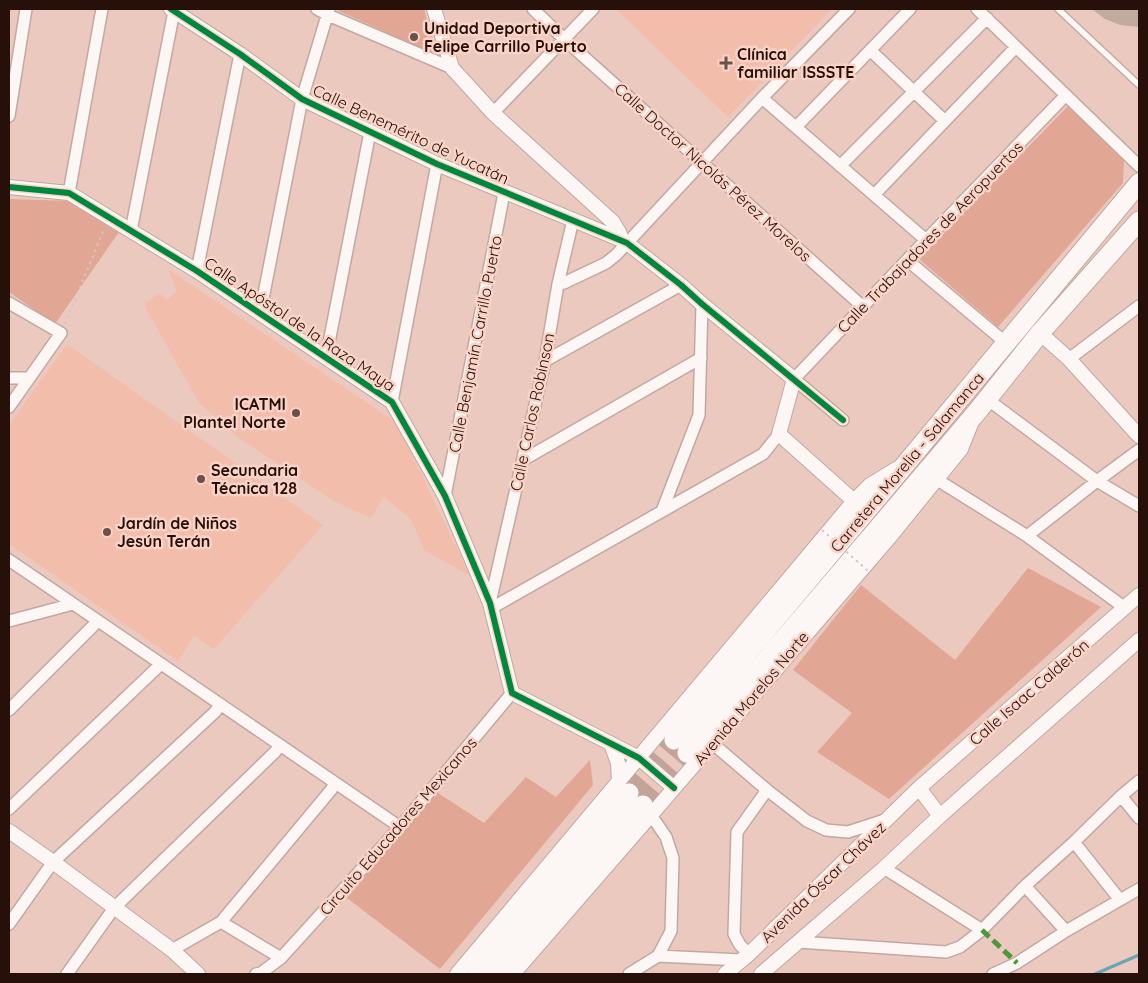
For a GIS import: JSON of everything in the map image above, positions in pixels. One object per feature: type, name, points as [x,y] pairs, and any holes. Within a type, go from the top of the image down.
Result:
[{"type":"highway","name":"Carretera Morelia - Salamanca","points":[[1139,184],[909,460],[681,746],[981,406],[1040,334],[1139,221]]},
{"type":"highway","points":[[477,974],[636,799]]},
{"type":"highway","points":[[499,974],[636,799]]},
{"type":"street","points":[[9,116],[26,9]]},
{"type":"street","points":[[69,193],[102,9]]},
{"type":"street","points":[[318,9],[452,68],[493,113],[614,222],[625,241],[681,285],[843,420]]},
{"type":"street","points":[[434,9],[452,68]]},
{"type":"street","name":"Calle Doctor Nicolás Pérez Morelos","points":[[533,9],[862,306]]},
{"type":"street","points":[[493,113],[593,9]]},
{"type":"street","points":[[558,284],[616,256],[625,241],[849,9]]},
{"type":"street","points":[[796,127],[910,9]]},
{"type":"street","points":[[977,9],[1139,166]]},
{"type":"street","points":[[130,231],[173,10]]},
{"type":"street","name":"Calle Benemérito de Yucatán","points":[[173,10],[240,54],[302,99],[437,164],[625,241]]},
{"type":"street","points":[[260,314],[302,99],[328,12]]},
{"type":"street","points":[[840,166],[987,18]]},
{"type":"street","points":[[874,195],[1016,47]]},
{"type":"street","points":[[870,50],[945,121]]},
{"type":"street","points":[[197,271],[240,54]]},
{"type":"street","name":"Calle Trabajadores de Aeropuertos","points":[[794,379],[1066,95]]},
{"type":"street","points":[[762,98],[926,240]]},
{"type":"street","points":[[326,358],[370,132]]},
{"type":"street","points":[[392,402],[437,164]]},
{"type":"street","name":"Calle Apóstol de la Raza Maya","points":[[9,187],[69,193],[197,271],[392,402],[445,496],[491,606],[512,693]]},
{"type":"street","name":"Calle Benjamín Carrillo Puerto","points":[[445,496],[504,192]]},
{"type":"street","name":"Calle Carlos Robinson","points":[[491,606],[545,361],[558,284],[573,220]]},
{"type":"street","points":[[906,260],[1006,343]]},
{"type":"street","points":[[545,361],[681,285]]},
{"type":"street","points":[[9,303],[61,333],[9,407]]},
{"type":"street","points":[[662,511],[699,415],[702,304]]},
{"type":"street","points":[[1069,359],[1139,306]]},
{"type":"street","points":[[1040,334],[1069,359],[1139,436]]},
{"type":"street","points":[[523,460],[701,358]]},
{"type":"street","points":[[9,378],[29,378]]},
{"type":"street","points":[[491,606],[496,605],[762,454],[779,434],[794,379]]},
{"type":"street","points":[[981,406],[1139,506]]},
{"type":"street","name":"Avenida Morelos Norte","points":[[457,974],[636,799],[674,788],[889,538],[961,449],[981,406]]},
{"type":"street","points":[[779,434],[854,501]]},
{"type":"street","points":[[1027,536],[1139,450]]},
{"type":"street","name":"Avenida Morelos Norte","points":[[514,974],[636,799],[639,758],[854,501],[870,485],[909,460]]},
{"type":"street","points":[[936,480],[1027,536],[1126,608]]},
{"type":"street","points":[[9,560],[400,827]]},
{"type":"street","name":"Calle Isaac Calderón","points":[[919,788],[1139,595]]},
{"type":"street","points":[[9,621],[73,604]]},
{"type":"street","points":[[11,706],[98,621]]},
{"type":"street","name":"Calle Isaac Calderón","points":[[940,816],[1139,640]]},
{"type":"street","points":[[9,809],[161,664]]},
{"type":"street","points":[[512,693],[639,758],[674,788]]},
{"type":"street","name":"Circuito Educadores Mexicanos","points":[[256,974],[261,973],[281,958],[400,827],[512,693]]},
{"type":"street","points":[[9,924],[53,862],[216,712],[220,705]]},
{"type":"street","points":[[712,743],[767,790],[807,820],[826,830],[848,832],[887,819]]},
{"type":"street","points":[[611,744],[636,799],[666,837],[673,858],[671,931],[658,956],[629,974]]},
{"type":"street","points":[[67,974],[114,908],[280,745]]},
{"type":"street","points":[[798,942],[946,952],[960,947],[982,930],[1025,886],[1139,781]]},
{"type":"street","points":[[172,950],[221,922],[335,783]]},
{"type":"street","points":[[919,788],[940,816]]},
{"type":"street","name":"Avenida Óscar Chávez","points":[[725,974],[745,957],[919,788]]},
{"type":"street","points":[[658,956],[745,957],[734,934],[737,832],[767,790]]},
{"type":"street","points":[[1121,796],[1139,818]]},
{"type":"street","name":"Avenida Óscar Chávez","points":[[761,974],[884,868],[940,816]]},
{"type":"street","points":[[9,831],[172,950],[198,974]]},
{"type":"street","points":[[1074,842],[1120,900]]},
{"type":"street","points":[[884,868],[982,930]]},
{"type":"street","points":[[1025,886],[1066,931]]},
{"type":"street","points":[[993,974],[1017,963],[1066,931],[1139,889]]},
{"type":"street","points":[[221,922],[281,958]]},
{"type":"lane","points":[[1058,9],[1139,85]]},
{"type":"path","points":[[61,333],[109,218]]},
{"type":"path","points":[[822,530],[868,571]]},
{"type":"shaded area","name":"Unidad Deportiva Felipe Carrillo Puerto","points":[[339,9],[424,9],[437,55],[339,11]]},
{"type":"shaded area","name":"Clínica familiar ISSSTE","points":[[616,9],[832,9],[728,117]]},
{"type":"shaded area","points":[[1069,105],[1124,159],[1123,183],[998,327],[919,259]]},
{"type":"shaded area","points":[[9,199],[72,201],[119,232],[55,324],[9,292]]},
{"type":"shaded area","name":"ICATMI Plantel Norte","points":[[168,269],[397,423],[470,576],[424,550],[411,519],[384,497],[371,518],[334,501],[239,438],[199,403],[144,305],[159,293],[167,300],[177,291]]},
{"type":"shaded area","points":[[67,344],[323,525],[214,649],[194,636],[178,661],[9,544],[9,425]]},
{"type":"shaded area","points":[[1028,568],[1101,607],[889,799],[817,752],[852,713],[793,670],[861,585],[955,660]]},
{"type":"shaded area","points":[[590,760],[593,785],[440,969],[347,898],[435,791],[484,823],[526,777],[556,797]]},
{"type":"building","points":[[1092,9],[1139,9],[1139,27],[1120,25],[1105,19]]},
{"type":"waterway","points":[[1095,974],[1139,955]]},
{"type":"tunnel","points":[[629,793],[674,740]]},
{"type":"tunnel","points":[[643,805],[687,753]]},
{"type":"marked path","points":[[982,930],[1017,963]]},
{"type":"cycle path","points":[[171,9],[240,54],[302,99],[437,164],[627,243],[681,285],[843,420]]},
{"type":"cycle path","points":[[9,187],[69,193],[197,271],[392,402],[445,496],[490,603],[512,693],[639,758],[674,788]]},
{"type":"place","name":"Unidad Deportiva Felipe Carrillo Puerto","points":[[414,37]]},
{"type":"place","name":"Clínica familiar ISSSTE","points":[[726,63]]},
{"type":"place","name":"ICATMI Plantel Norte","points":[[296,413]]},
{"type":"place","name":"Secundaria Técnica 128","points":[[201,479]]},
{"type":"place","name":"Jardín de Niños Jesún Terán","points":[[107,532]]}]
